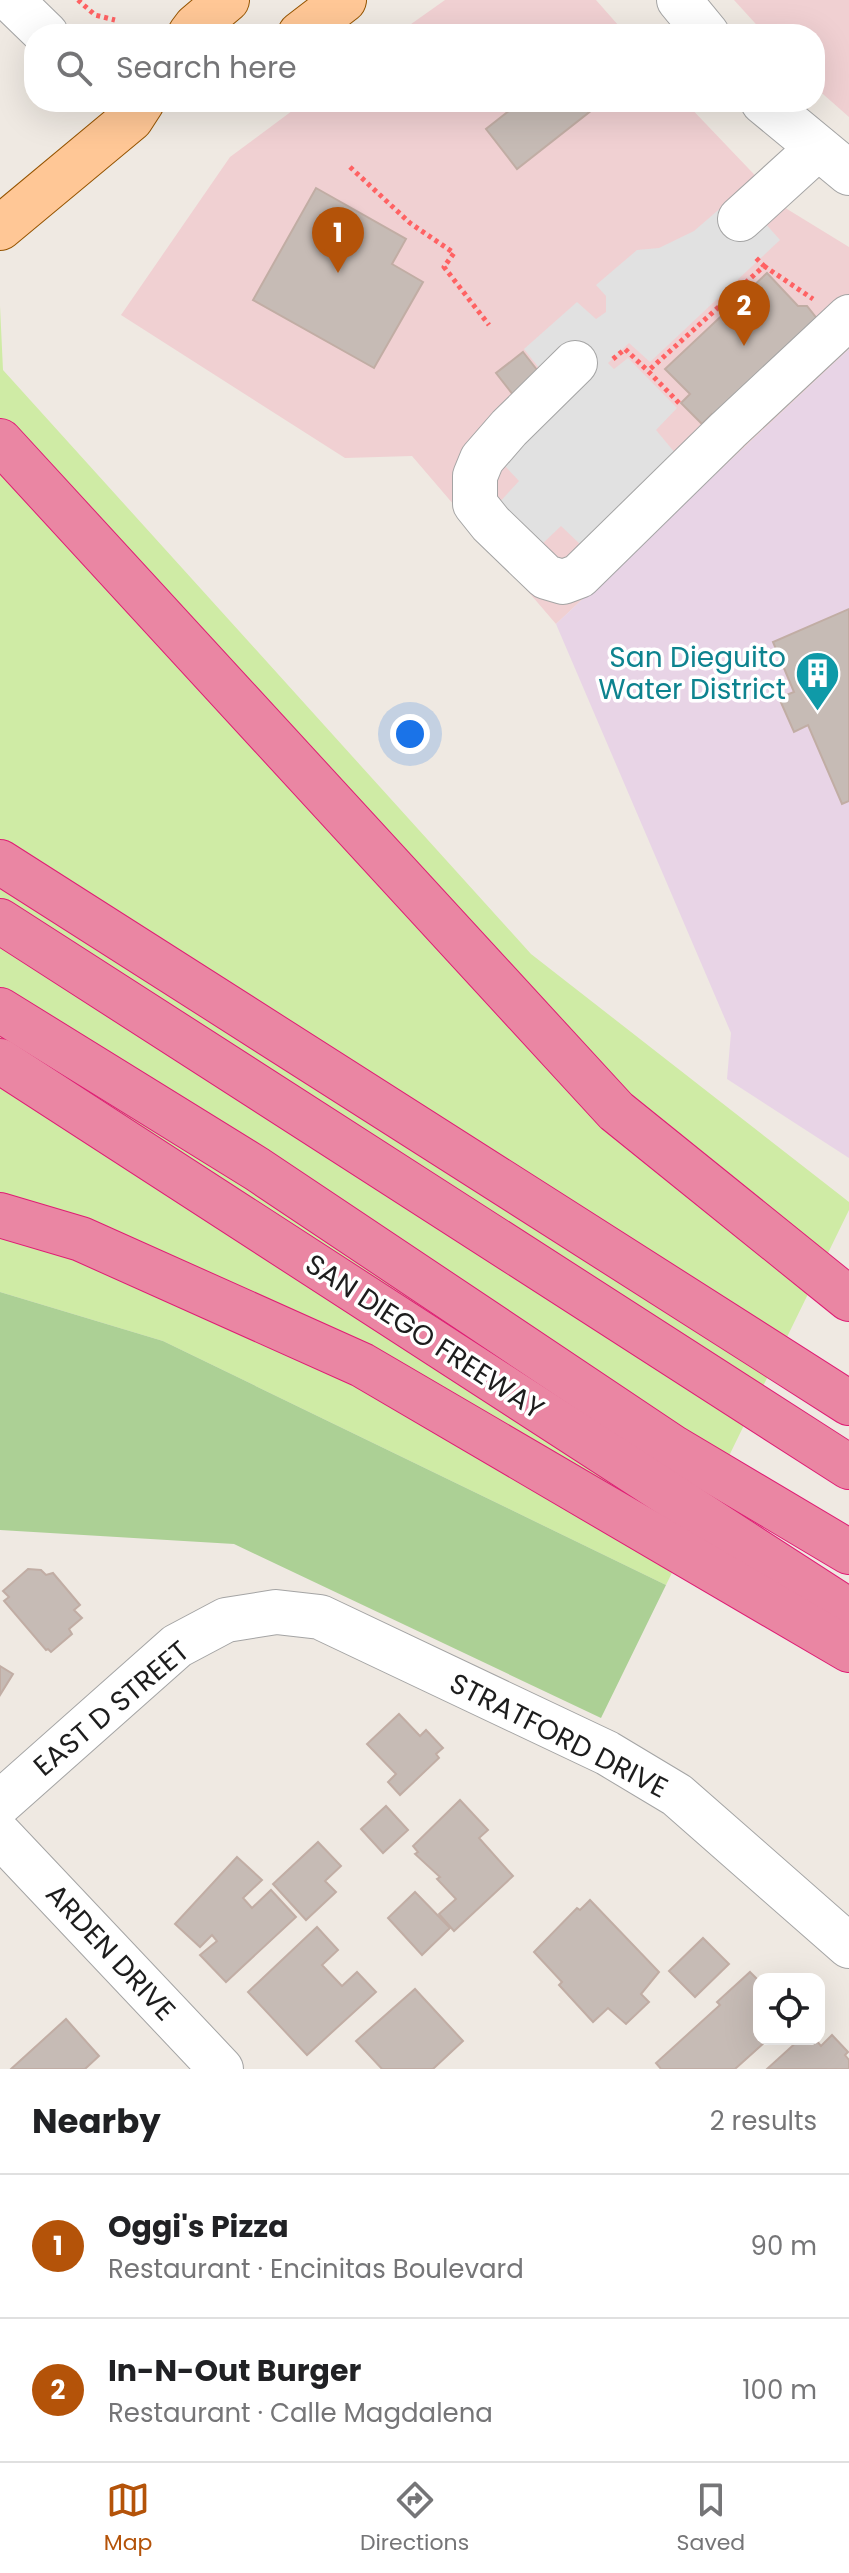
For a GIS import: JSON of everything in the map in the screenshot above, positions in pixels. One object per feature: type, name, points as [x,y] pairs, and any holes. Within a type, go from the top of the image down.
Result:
[{"type":"highway","points":[[0,441],[616,1111],[849,1299]]},
{"type":"highway","points":[[0,862],[849,1403]]},
{"type":"highway","points":[[0,921],[849,1467]]},
{"type":"highway","points":[[0,1010],[257,1169],[674,1448],[849,1552]]},
{"type":"highway","name":"SAN DIEGO FREEWAY","points":[[0,1061],[849,1611]]},
{"type":"highway","points":[[0,1215],[81,1239],[362,1365],[849,1650]]},
{"type":"main road","points":[[198,24],[227,0]]},
{"type":"main road","points":[[313,24],[344,0]]},
{"type":"main road","points":[[0,228],[132,112]]},
{"type":"street","points":[[11,0],[36,24]]},
{"type":"street","points":[[679,0],[699,24]]},
{"type":"street","points":[[743,233],[834,160],[775,112]]},
{"type":"street","points":[[590,364],[509,428],[482,459],[475,476],[475,504],[491,524],[546,577],[563,582],[579,576],[728,430],[834,311]]},
{"type":"street","name":"STRATFORD DRIVE","points":[[226,1620],[276,1612],[320,1617],[607,1753],[677,1795],[849,1946]]},
{"type":"street","name":"EAST D STREET","points":[[0,1803],[177,1646],[226,1620]]},
{"type":"street","name":"ARDEN DRIVE","points":[[0,1835],[221,2069]]},
{"type":"path","points":[[78,0],[95,15],[115,20]]},
{"type":"path","points":[[350,167],[410,223],[454,253],[444,267],[489,325]]},
{"type":"path","points":[[743,233],[764,266],[834,311]]},
{"type":"path","points":[[648,371],[764,266]]},
{"type":"path","points":[[590,364],[625,349],[679,403]]},
{"type":"shaded area","points":[[445,0],[596,0],[617,24],[411,24]]},
{"type":"shaded area","points":[[734,0],[849,0],[849,117],[825,96],[825,24],[756,24]]},
{"type":"shaded area","points":[[291,112],[695,112],[787,209],[849,247],[849,349],[556,624],[412,456],[345,458],[121,315],[230,157]]},
{"type":"shaded area","points":[[738,193],[780,240],[650,362],[629,343],[608,363],[614,369],[628,358],[677,408],[656,430],[676,454],[581,545],[561,526],[540,546],[498,504],[519,481],[480,439],[492,413],[543,373],[524,349],[577,302],[596,319],[606,312],[606,296],[596,285],[637,250],[659,248],[694,231]]},
{"type":"shaded area","points":[[849,349],[849,1158],[727,1079],[731,1033],[556,624]]},
{"type":"green space","points":[[0,306],[3,370],[531,954],[849,1202],[849,1210],[666,1585],[163,1341],[0,1292]]},
{"type":"green space","points":[[0,1292],[163,1341],[666,1585],[601,1718],[234,1544],[0,1530]]},
{"type":"building","points":[[507,112],[589,112],[517,169],[486,129]]},
{"type":"building","points":[[316,188],[406,239],[392,264],[423,282],[374,368],[253,300]]},
{"type":"building","points":[[767,273],[798,306],[807,306],[818,320],[718,420],[712,414],[702,424],[681,403],[690,394],[665,369]]},
{"type":"building","points":[[523,352],[541,375],[514,396],[496,373]]},
{"type":"building","name":"San Dieguito Water District","points":[[849,609],[849,801],[842,804],[808,725],[794,732],[779,698],[794,692],[773,642]]},
{"type":"building","points":[[28,1569],[41,1570],[46,1575],[53,1573],[80,1605],[74,1610],[82,1618],[69,1629],[72,1634],[51,1652],[4,1601],[9,1597],[3,1591]]},
{"type":"building","points":[[0,1666],[13,1674],[0,1695]]},
{"type":"building","points":[[399,1714],[420,1736],[426,1730],[443,1748],[436,1754],[439,1758],[400,1795],[388,1782],[396,1774],[367,1744]]},
{"type":"building","points":[[460,1800],[488,1830],[479,1838],[513,1876],[454,1931],[439,1914],[456,1899],[437,1879],[440,1877],[415,1854],[418,1852],[413,1846]]},
{"type":"building","points":[[386,1806],[408,1830],[383,1853],[361,1829]]},
{"type":"building","points":[[318,1842],[341,1866],[325,1881],[336,1892],[306,1920],[273,1884]]},
{"type":"building","points":[[237,1857],[262,1880],[243,1898],[252,1908],[271,1890],[296,1917],[226,1982],[200,1955],[217,1941],[212,1935],[200,1947],[175,1924]]},
{"type":"building","points":[[415,1892],[450,1928],[422,1955],[388,1918]]},
{"type":"building","points":[[590,1900],[659,1972],[641,1994],[649,2002],[626,2024],[608,2008],[593,2022],[534,1952],[577,1908],[580,1910]]},
{"type":"building","points":[[317,1927],[338,1950],[322,1965],[342,1986],[357,1972],[376,1992],[307,2055],[248,1992]]},
{"type":"building","points":[[703,1938],[729,1964],[695,1997],[669,1971]]},
{"type":"building","points":[[750,1972],[753,1975],[753,2045],[762,2045],[735,2069],[661,2069],[656,2063],[720,2005],[717,2002]]},
{"type":"building","points":[[415,1989],[463,2041],[433,2069],[382,2069],[356,2041]]},
{"type":"building","points":[[66,2019],[99,2056],[85,2069],[11,2069]]},
{"type":"building","points":[[832,2035],[848,2052],[845,2055],[849,2060],[849,2069],[767,2069],[793,2045],[821,2046]]},
{"type":"place","name":"Oggi's Pizza","points":[[338,273]]},
{"type":"place","name":"In-N-Out Burger","points":[[744,346]]},
{"type":"place","name":"San Dieguito Water District","points":[[817,712]]}]
